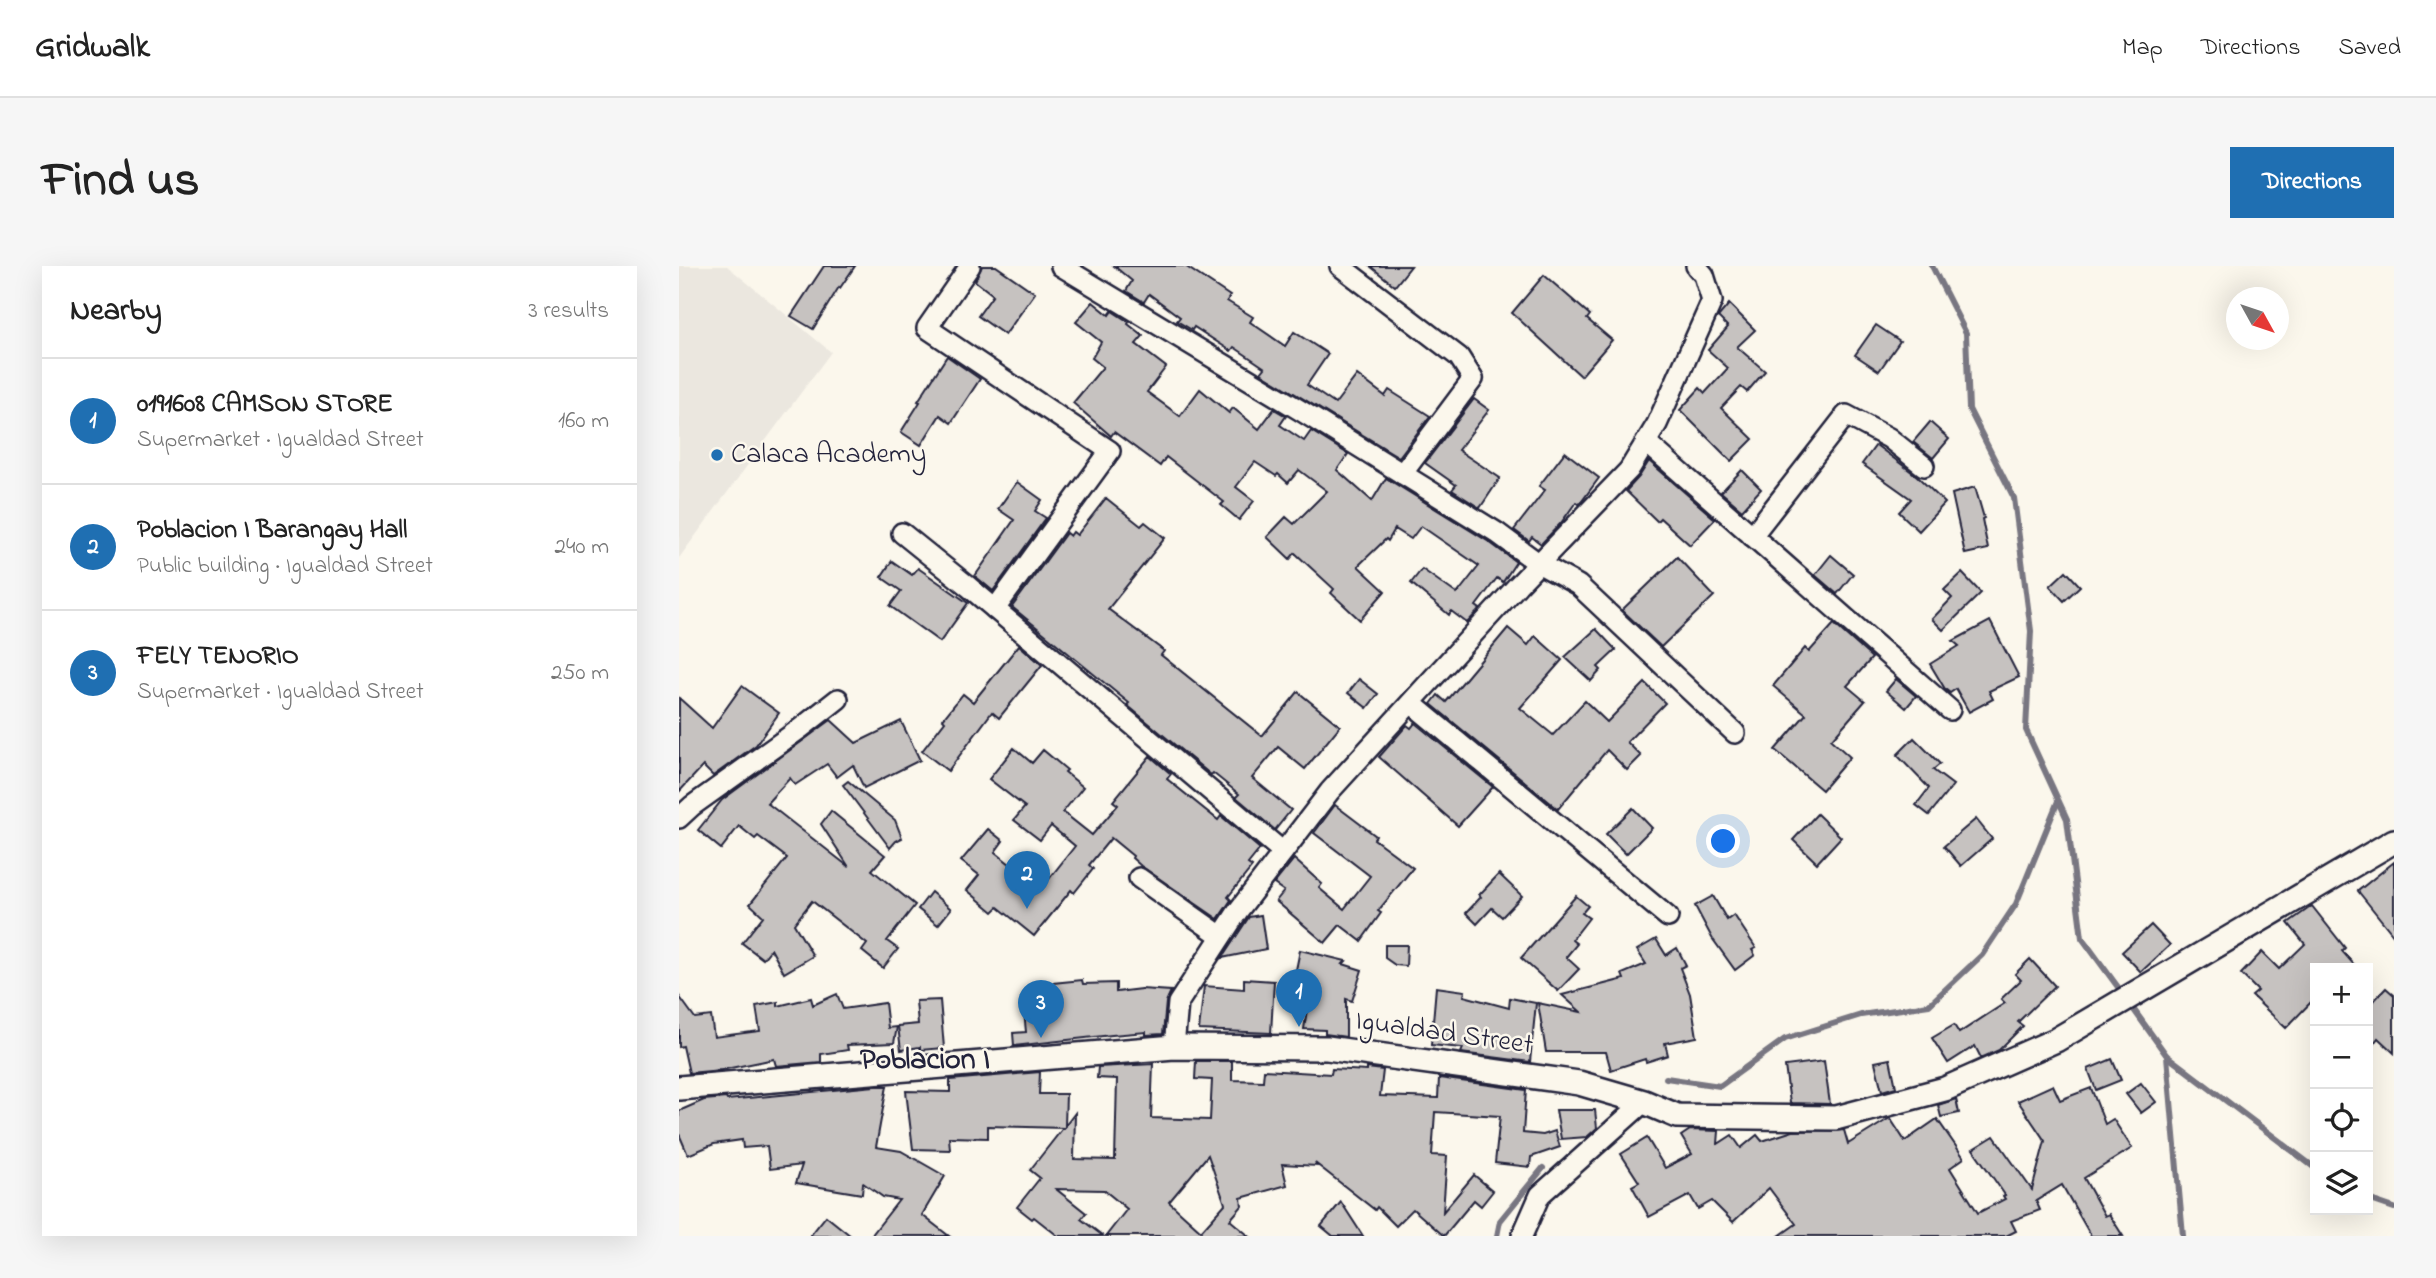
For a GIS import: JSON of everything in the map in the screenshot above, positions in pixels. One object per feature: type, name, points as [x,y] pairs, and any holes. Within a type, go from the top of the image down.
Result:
[{"type":"street","points":[[971,266],[927,328],[1110,451],[995,609]]},
{"type":"street","points":[[1061,266],[1496,532],[1538,563],[1578,585],[1735,733]]},
{"type":"street","points":[[1340,266],[1459,356],[1473,379],[1402,474]]},
{"type":"street","points":[[1174,1047],[1178,1003],[1238,911],[1330,791],[1538,563],[1629,470],[1657,424],[1712,301],[1704,275],[1696,266]]},
{"type":"street","points":[[1752,537],[1846,415],[1889,438],[1924,466]]},
{"type":"street","points":[[1646,442],[1950,710]]},
{"type":"street","points":[[902,533],[1283,852]]},
{"type":"street","points":[[679,818],[838,699]]},
{"type":"street","points":[[1411,703],[1668,917]]},
{"type":"street","name":"Igualdad Street","points":[[681,1086],[1174,1047],[1327,1048],[1579,1083],[1644,1102],[1678,1116],[1836,1118],[1945,1089],[2056,1040],[2394,841]]},
{"type":"street","points":[[1139,878],[1221,936]]},
{"type":"street","points":[[1522,1236],[1540,1195],[1644,1102]]},
{"type":"shaded area","name":"Calaca Academy","points":[[679,266],[727,266],[831,352],[679,558]]},
{"type":"building","points":[[824,266],[855,266],[813,329],[791,316]]},
{"type":"building","points":[[982,266],[996,266],[1035,293],[1005,335],[978,316],[993,295],[975,281]]},
{"type":"building","points":[[1114,266],[1185,266],[1230,296],[1227,301],[1253,317],[1250,322],[1285,346],[1294,332],[1328,354],[1307,385],[1335,404],[1357,375],[1385,396],[1389,390],[1430,416],[1399,457],[1261,373],[1265,368],[1234,347],[1231,351],[1194,327],[1192,330],[1177,321],[1180,317],[1149,294],[1144,302],[1126,291],[1132,281]]},
{"type":"building","points":[[1370,266],[1411,266],[1395,286]]},
{"type":"building","points":[[1544,275],[1590,315],[1587,319],[1612,340],[1581,376],[1512,313]]},
{"type":"building","points":[[1093,302],[1109,315],[1112,311],[1129,322],[1128,324],[1143,336],[1136,344],[1166,367],[1147,392],[1180,416],[1200,389],[1229,413],[1233,408],[1259,429],[1274,409],[1286,416],[1280,425],[1304,441],[1311,431],[1348,454],[1337,470],[1372,501],[1386,478],[1489,542],[1516,562],[1503,582],[1497,578],[1476,606],[1480,609],[1467,623],[1451,611],[1449,615],[1411,583],[1422,569],[1457,594],[1479,566],[1421,526],[1411,539],[1395,529],[1388,541],[1386,539],[1358,566],[1385,591],[1360,620],[1331,593],[1334,589],[1295,553],[1290,559],[1267,537],[1286,517],[1294,524],[1327,491],[1299,470],[1288,483],[1278,474],[1276,476],[1255,462],[1236,487],[1254,501],[1239,520],[1221,505],[1224,502],[1166,457],[1160,466],[1114,432],[1111,436],[1073,403],[1103,367],[1092,358],[1101,342],[1076,322]]},
{"type":"building","points":[[1729,304],[1755,330],[1737,347],[1765,371],[1747,392],[1741,387],[1721,408],[1753,439],[1731,461],[1680,410],[1700,388],[1705,393],[1728,368],[1708,350],[1728,327],[1718,317]]},
{"type":"building","points":[[1876,325],[1900,341],[1879,371],[1855,355]]},
{"type":"building","points":[[947,356],[980,379],[951,423],[940,415],[921,445],[901,432]]},
{"type":"building","points":[[1474,399],[1489,410],[1458,450],[1500,478],[1480,508],[1452,490],[1456,485],[1425,463]]},
{"type":"building","points":[[1930,422],[1949,439],[1933,458],[1913,442]]},
{"type":"building","points":[[1876,445],[1917,476],[1945,503],[1919,531],[1899,512],[1911,499],[1862,464]]},
{"type":"building","points":[[1565,452],[1599,478],[1582,501],[1579,504],[1576,502],[1541,544],[1532,537],[1529,541],[1514,530],[1545,490],[1539,486]]},
{"type":"building","points":[[1649,461],[1715,519],[1690,545],[1660,518],[1657,521],[1626,491]]},
{"type":"building","points":[[1742,470],[1761,489],[1742,510],[1721,492]]},
{"type":"building","points":[[1017,482],[1042,500],[1035,511],[1046,518],[993,591],[975,576],[1014,520],[998,509]]},
{"type":"building","points":[[1975,487],[1984,518],[1982,519],[1988,549],[1965,554],[1952,494]]},
{"type":"building","points":[[1106,498],[1141,526],[1145,522],[1165,538],[1108,609],[1164,651],[1161,655],[1262,736],[1298,692],[1340,726],[1305,769],[1278,747],[1252,778],[1291,810],[1275,830],[1236,797],[1239,794],[1213,773],[1211,775],[1127,705],[1129,703],[1012,607],[1066,533],[1070,536],[1073,532],[1077,535]]},
{"type":"building","points":[[1831,555],[1853,574],[1837,594],[1815,575]]},
{"type":"building","points":[[1677,557],[1714,596],[1661,647],[1622,610]]},
{"type":"building","points":[[892,561],[912,575],[918,568],[968,603],[940,642],[890,606],[901,591],[881,577]]},
{"type":"building","points":[[2066,571],[2080,586],[2064,601],[2050,586]]},
{"type":"building","points":[[1962,573],[1981,593],[1943,630],[1932,619],[1952,598],[1944,590]]},
{"type":"building","points":[[1990,621],[2019,677],[1989,691],[1993,699],[1969,712],[1956,689],[1950,693],[1945,689],[1930,664],[1959,646],[1953,641]]},
{"type":"building","points":[[1834,624],[1872,658],[1847,686],[1865,701],[1831,740],[1850,757],[1822,790],[1775,750],[1806,714],[1773,686],[1805,648],[1809,652]]},
{"type":"building","points":[[1508,628],[1528,645],[1535,636],[1562,660],[1520,708],[1553,735],[1585,701],[1607,722],[1645,683],[1665,703],[1627,742],[1641,756],[1627,770],[1607,750],[1558,809],[1431,704],[1438,695],[1446,702]]},
{"type":"building","points":[[1596,629],[1616,650],[1598,667],[1601,670],[1591,681],[1565,657]]},
{"type":"building","points":[[1019,645],[1042,665],[999,718],[992,712],[948,771],[922,751],[963,694],[973,702]]},
{"type":"building","points":[[1359,679],[1378,694],[1367,708],[1348,693]]},
{"type":"building","points":[[1896,679],[1916,696],[1906,708],[1886,691]]},
{"type":"building","points":[[742,686],[779,713],[756,745],[713,776],[703,766],[679,792],[679,698],[712,728]]},
{"type":"building","points":[[831,720],[856,743],[901,721],[920,760],[864,788],[853,765],[837,777],[827,764],[795,785],[790,778],[767,803],[849,867],[821,824],[831,811],[885,855],[872,870],[915,905],[887,941],[898,949],[883,968],[862,951],[867,944],[812,901],[794,924],[813,956],[784,973],[771,949],[763,959],[742,943],[763,916],[750,904],[787,858],[758,836],[755,839],[739,826],[721,849],[698,830],[722,800]]},
{"type":"building","points":[[1415,723],[1493,787],[1458,826],[1379,757],[1407,725],[1411,728]]},
{"type":"building","points":[[1914,738],[1940,764],[1933,770],[1953,785],[1929,815],[1916,805],[1929,788],[1897,755]]},
{"type":"building","points":[[1014,748],[1032,763],[1043,750],[1083,787],[1063,812],[1092,835],[1118,805],[1113,801],[1150,756],[1171,774],[1167,779],[1218,820],[1221,816],[1260,849],[1248,864],[1252,867],[1228,897],[1231,900],[1218,919],[1141,866],[1111,838],[1089,865],[1093,869],[1074,893],[1071,890],[1034,936],[998,907],[993,912],[967,890],[979,875],[961,861],[988,829],[1003,841],[995,852],[1041,889],[1075,846],[1051,826],[1040,840],[1014,820],[1025,807],[989,779]]},
{"type":"building","points":[[848,781],[895,820],[902,838],[890,848],[843,785]]},
{"type":"building","points":[[1335,805],[1413,868],[1378,911],[1381,913],[1361,941],[1340,925],[1325,943],[1276,901],[1284,891],[1274,884],[1294,859],[1322,884],[1319,888],[1344,909],[1370,876],[1314,833]]},
{"type":"building","points":[[1633,808],[1652,828],[1626,854],[1606,834]]},
{"type":"building","points":[[1817,814],[1841,837],[1817,863],[1793,840]]},
{"type":"building","points":[[1976,819],[1992,839],[1961,866],[1944,846]]},
{"type":"building","points":[[2394,862],[2394,936],[2358,891]]},
{"type":"building","points":[[1499,874],[1522,896],[1502,917],[1492,908],[1477,924],[1466,913]]},
{"type":"building","points":[[931,892],[951,909],[938,925],[918,909]]},
{"type":"building","points":[[1576,896],[1588,906],[1582,913],[1589,918],[1572,940],[1577,944],[1566,957],[1579,969],[1558,991],[1521,958]]},
{"type":"building","points":[[1713,896],[1727,920],[1734,915],[1756,948],[1752,950],[1755,955],[1735,970],[1712,938],[1695,906]]},
{"type":"building","points":[[2312,906],[2345,948],[2342,951],[2353,963],[2310,963],[2310,1003],[2286,1028],[2252,996],[2258,991],[2241,974],[2262,952],[2279,969],[2305,944],[2288,923]]},
{"type":"building","points":[[1261,915],[1266,949],[1222,958],[1249,917]]},
{"type":"building","points":[[2151,925],[2170,945],[2141,972],[2122,952]]},
{"type":"building","points":[[1656,939],[1666,955],[1677,948],[1686,965],[1680,968],[1690,994],[1697,1037],[1665,1043],[1668,1055],[1611,1070],[1606,1052],[1546,1052],[1538,1003],[1581,1012],[1562,995],[1624,979],[1622,974],[1646,964],[1637,950]]},
{"type":"building","points":[[1385,945],[1407,945],[1406,966],[1395,965],[1385,958]]},
{"type":"building","points":[[1300,950],[1346,961],[1343,964],[1362,970],[1352,1001],[1346,999],[1346,1037],[1325,1034],[1325,1030],[1304,1029],[1312,978],[1295,975]]},
{"type":"building","points":[[2030,959],[2055,986],[2018,1022],[2023,1026],[1999,1050],[1981,1058],[1975,1046],[1948,1063],[1932,1038],[1954,1025],[1959,1033],[2005,1003],[2001,999],[2021,980],[2015,974]]},
{"type":"building","points":[[1244,979],[1274,981],[1271,1033],[1199,1030],[1204,986],[1244,989]]},
{"type":"building","points":[[1082,980],[1083,984],[1116,983],[1116,992],[1141,989],[1171,991],[1166,1002],[1163,1034],[1146,1035],[1146,1032],[1014,1046],[1013,1033],[1026,1032],[1024,1011],[1044,1010],[1043,984]]},
{"type":"building","points":[[1436,987],[1465,991],[1464,996],[1509,1008],[1510,998],[1536,1003],[1530,1062],[1461,1053],[1463,1048],[1431,1045]]},
{"type":"building","points":[[2386,988],[2394,995],[2394,1053],[2378,1038],[2373,1044],[2373,1002]]},
{"type":"building","points":[[837,994],[843,1009],[885,1003],[888,1028],[897,1027],[894,1043],[847,1045],[848,1050],[821,1054],[821,1062],[776,1066],[774,1059],[721,1070],[689,1073],[683,1046],[679,1047],[679,996],[695,1018],[711,1016],[714,1037],[760,1031],[756,1006],[778,1002],[778,1006],[811,998],[813,1005]]},
{"type":"building","points":[[940,1000],[944,1048],[920,1050],[920,1047],[901,1050],[898,1026],[918,1024],[916,1001]]},
{"type":"building","points":[[1890,1059],[1896,1087],[1882,1091],[1875,1062]]},
{"type":"building","points":[[2112,1059],[2121,1080],[2096,1090],[2088,1069]]},
{"type":"building","points":[[1196,1061],[1232,1061],[1232,1080],[1263,1081],[1264,1070],[1331,1074],[1332,1069],[1383,1070],[1380,1096],[1438,1098],[1439,1078],[1526,1090],[1523,1133],[1543,1135],[1555,1131],[1560,1147],[1531,1157],[1530,1167],[1495,1163],[1500,1116],[1435,1112],[1432,1155],[1447,1156],[1443,1212],[1474,1175],[1493,1191],[1481,1206],[1474,1200],[1444,1236],[1413,1209],[1396,1226],[1377,1207],[1375,1210],[1315,1163],[1317,1166],[1282,1164],[1287,1185],[1241,1198],[1242,1206],[1230,1220],[1249,1236],[1106,1236],[1127,1209],[1104,1190],[1056,1189],[1086,1213],[1081,1219],[1103,1236],[1058,1236],[1017,1207],[1040,1178],[1030,1170],[1063,1128],[988,1126],[988,1138],[949,1137],[950,1150],[913,1149],[906,1091],[950,1092],[950,1080],[1040,1072],[1039,1094],[1066,1094],[1065,1126],[1075,1113],[1074,1159],[1115,1160],[1117,1079],[1097,1078],[1098,1067],[1153,1064],[1151,1118],[1210,1120],[1212,1080],[1195,1079]],"holes":[[[1208,1155],[1225,1204],[1201,1231],[1169,1202]]]},
{"type":"building","points":[[1824,1061],[1830,1104],[1790,1103],[1785,1066]]},
{"type":"building","points":[[2141,1083],[2156,1102],[2141,1113],[2126,1094]]},
{"type":"building","points":[[2053,1085],[2060,1100],[2091,1088],[2105,1124],[2113,1119],[2132,1148],[2084,1178],[2105,1216],[2109,1214],[2123,1236],[2091,1236],[2062,1185],[2036,1201],[2040,1210],[2011,1221],[2016,1231],[2006,1236],[1779,1236],[1796,1224],[1769,1188],[1733,1222],[1712,1201],[1698,1209],[1690,1195],[1649,1217],[1632,1186],[1639,1182],[1621,1154],[1647,1138],[1665,1168],[1692,1154],[1681,1136],[1690,1130],[1719,1131],[1718,1144],[1732,1135],[1741,1148],[1757,1135],[1762,1141],[1793,1131],[1844,1130],[1848,1144],[1890,1118],[1905,1141],[1937,1119],[1964,1158],[1950,1168],[1978,1213],[2005,1199],[2005,1195],[1973,1149],[1994,1136],[2032,1190],[2045,1141],[2018,1101]]},
{"type":"building","points":[[887,1086],[876,1147],[901,1151],[945,1176],[922,1215],[949,1236],[871,1236],[899,1200],[883,1197],[863,1183],[862,1194],[796,1183],[802,1165],[770,1169],[767,1146],[743,1148],[742,1140],[714,1144],[688,1155],[679,1134],[679,1111],[704,1100]]},
{"type":"building","points":[[1956,1099],[1959,1113],[1941,1117],[1938,1105]]},
{"type":"building","points":[[1556,1110],[1595,1110],[1597,1128],[1587,1137],[1561,1139]]},
{"type":"building","points":[[1341,1202],[1363,1236],[1333,1236],[1321,1226]]},
{"type":"building","points":[[826,1216],[851,1236],[810,1236]]},
{"type":"waterway","points":[[1932,266],[1966,333],[1969,409],[2014,498],[2031,631],[2026,730],[2067,819],[2082,938],[2123,994]]},
{"type":"waterway","points":[[1666,1078],[1720,1086],[1785,1039],[1861,1015],[1929,1005],[1982,955],[2016,904],[2058,801]]},
{"type":"waterway","points":[[2129,1003],[2167,1056],[2310,1164]]},
{"type":"waterway","points":[[2167,1056],[2183,1236]]},
{"type":"waterway","points":[[1497,1236],[1500,1221],[1543,1168]]},
{"type":"waterway","points":[[2373,1201],[2394,1208]]},
{"type":"place","name":"Calaca Academy","points":[[717,455]]},
{"type":"place","name":"Poblacion I Barangay Hall","points":[[1027,909]]},
{"type":"place","name":"0191608 CAMSON STORE","points":[[1299,1027]]},
{"type":"place","name":"FELY TENORIO","points":[[1041,1038]]},
{"type":"district","name":"Poblacion I","points":[[925,1061]]}]
